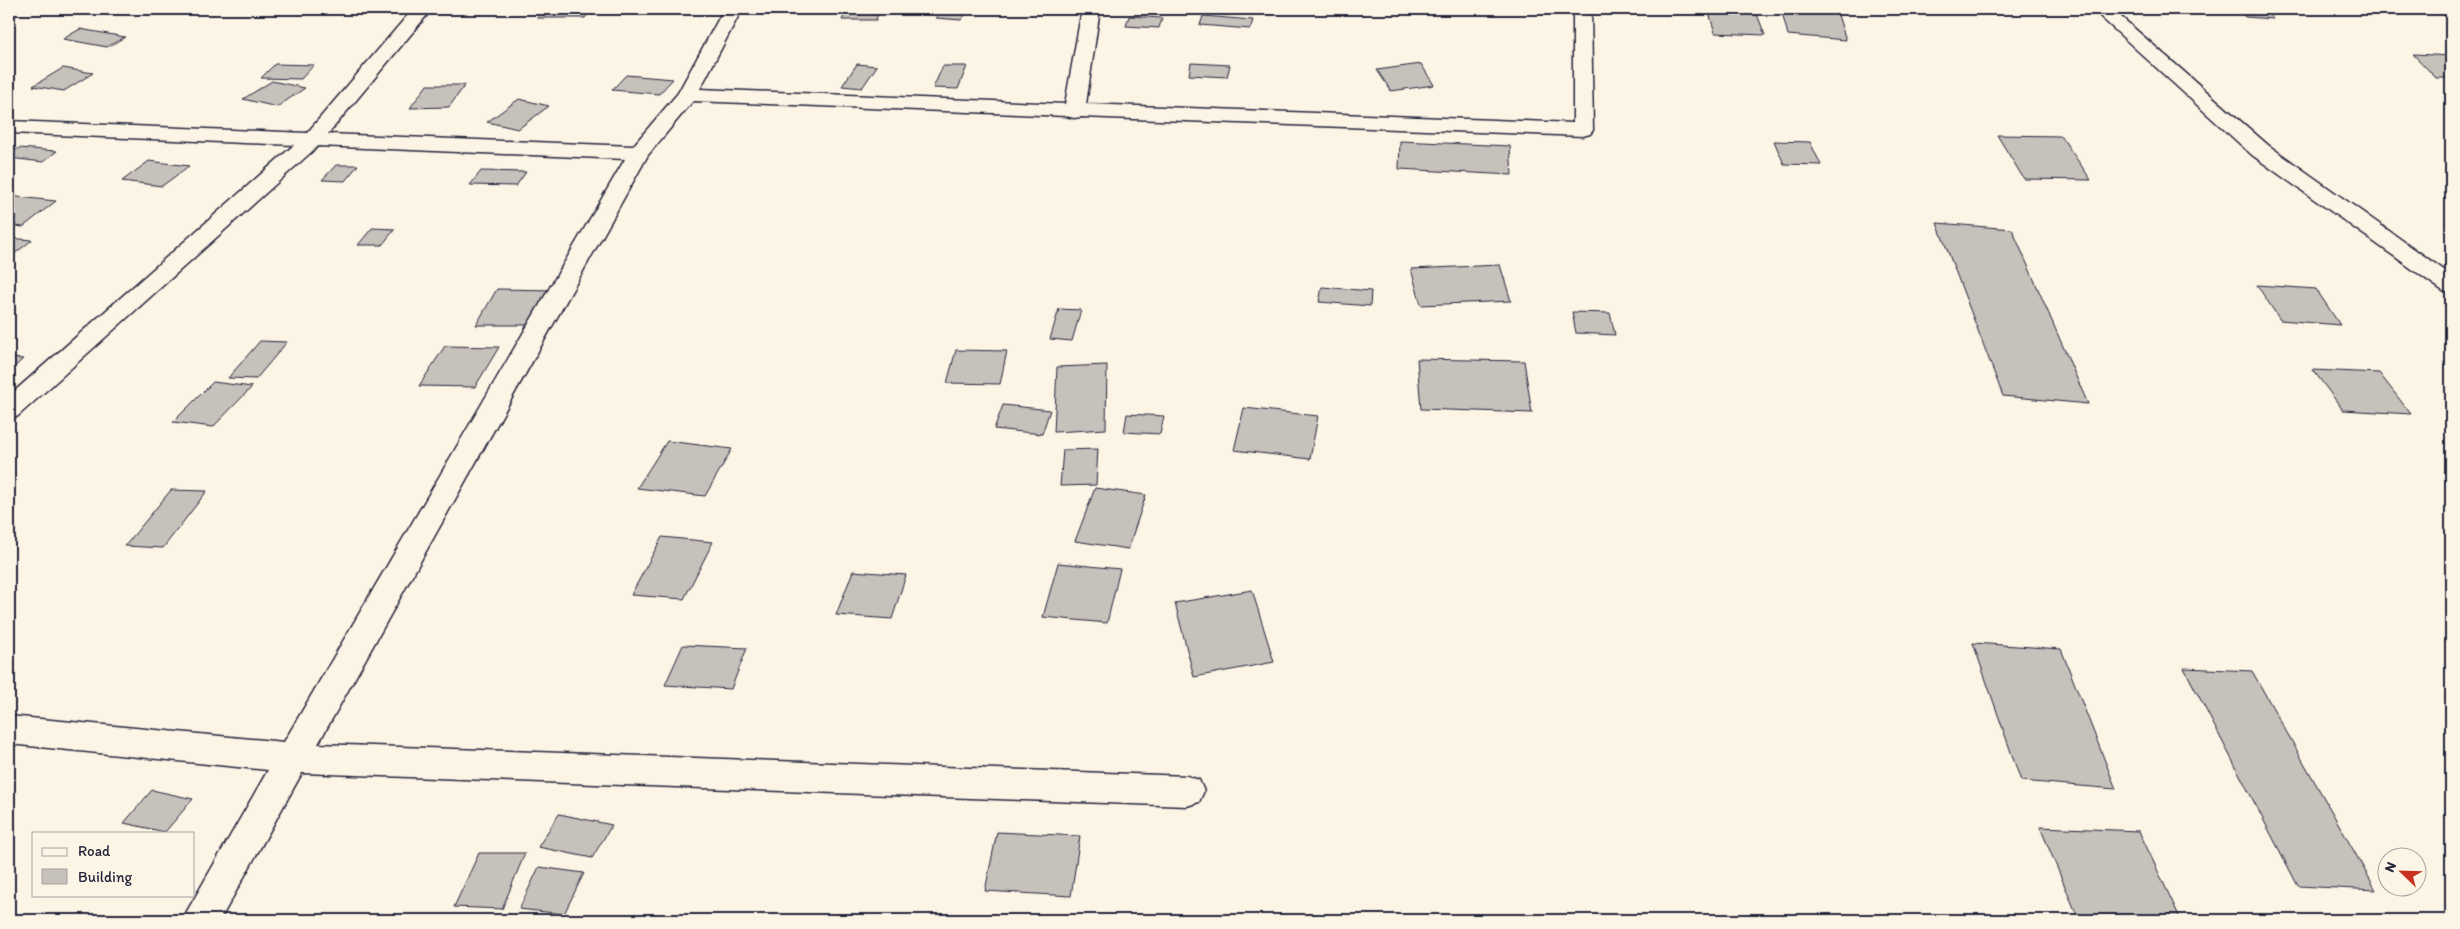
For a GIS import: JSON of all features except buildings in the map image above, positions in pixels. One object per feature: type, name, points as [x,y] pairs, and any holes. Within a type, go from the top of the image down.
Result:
[{"type":"street","points":[[9,410],[312,140],[423,9]]},
{"type":"street","points":[[200,920],[295,758],[639,153],[687,95],[732,9]]},
{"type":"street","points":[[1074,112],[1091,9]]},
{"type":"street","points":[[687,95],[1074,112],[1583,130],[1582,9]]},
{"type":"street","points":[[2101,9],[2260,150],[2451,286]]},
{"type":"street","points":[[9,127],[639,153]]},
{"type":"street","points":[[9,730],[295,758],[1186,791]]}]
